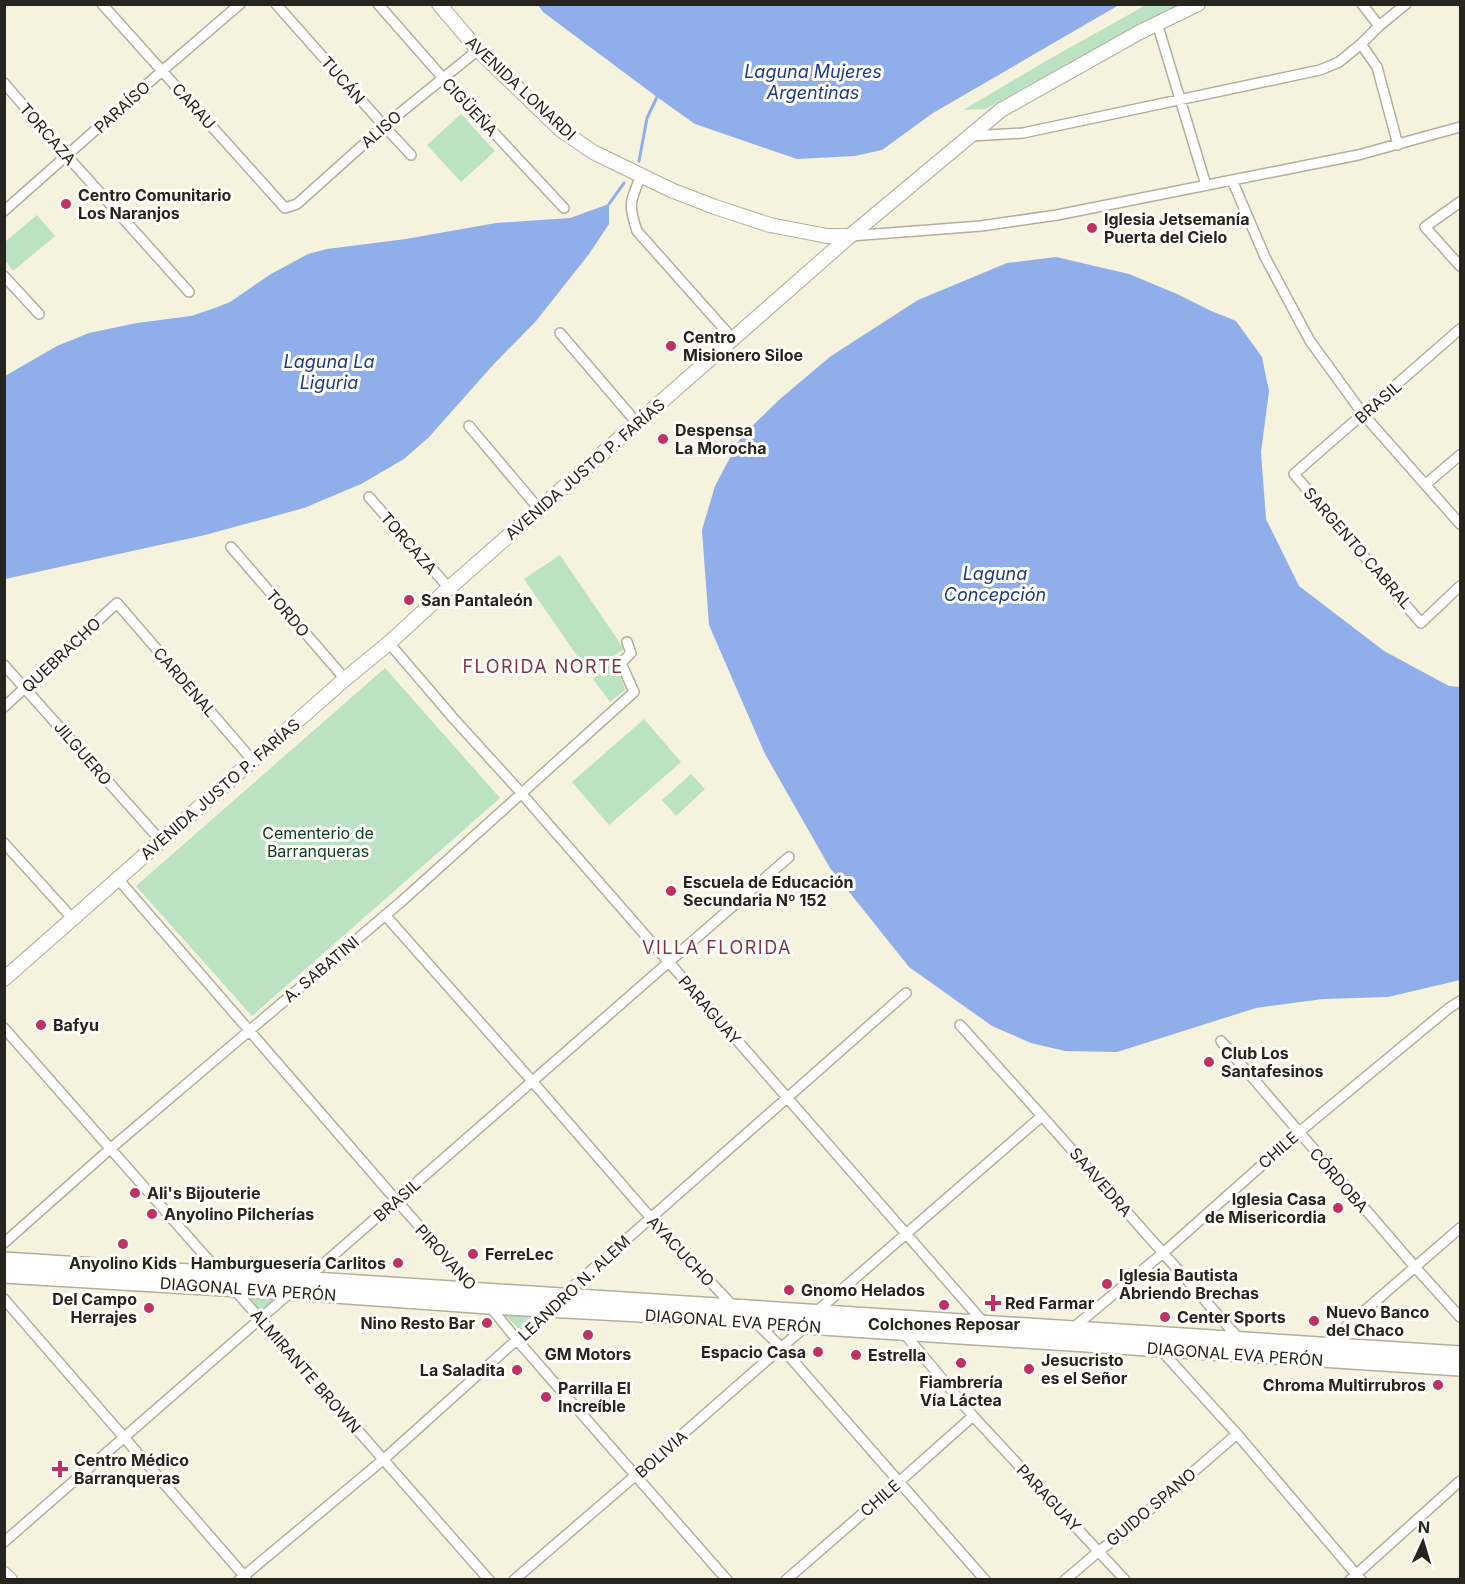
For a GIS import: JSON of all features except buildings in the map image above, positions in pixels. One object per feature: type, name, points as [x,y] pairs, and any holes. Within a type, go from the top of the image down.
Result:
[{"type":"main road","name":"DIAGONAL EVA PERÓN","points":[[4,1260],[1461,1354]]},
{"type":"main road","name":"DIAGONAL EVA PERÓN","points":[[4,1275],[551,1310],[754,1320],[806,1326],[1461,1368]]},
{"type":"street","name":"CARAU","points":[[102,4],[285,208]]},
{"type":"street","name":"PARAÍSO","points":[[4,211],[240,4]]},
{"type":"street","name":"TUCÁN","points":[[276,4],[411,155]]},
{"type":"street","name":"CIGÜEÑA","points":[[378,4],[442,78],[564,208]]},
{"type":"street","name":"AVENIDA LONARDI","points":[[439,4],[478,50],[561,130],[593,152],[641,176],[715,207],[770,225],[828,236],[850,236]]},
{"type":"street","name":"AVENIDA JUSTO P. FARÍAS","points":[[4,979],[850,236],[1000,110],[1158,23],[1198,4]]},
{"type":"street","points":[[1362,4],[1379,26]]},
{"type":"street","points":[[970,136],[1023,133],[1320,70],[1340,62],[1406,4]]},
{"type":"street","points":[[1158,23],[1206,184]]},
{"type":"street","points":[[1361,44],[1377,67],[1398,145]]},
{"type":"street","name":"ALISO","points":[[285,208],[297,204],[384,126],[478,50]]},
{"type":"street","name":"TORCAZA","points":[[4,83],[189,292]]},
{"type":"street","points":[[850,236],[981,226],[1057,215],[1358,155],[1461,127]]},
{"type":"street","points":[[641,176],[631,200],[632,217],[637,231],[733,339]]},
{"type":"street","points":[[1232,180],[1265,257],[1310,341],[1364,414],[1461,524]]},
{"type":"street","points":[[1461,202],[1425,227],[1461,266]]},
{"type":"street","points":[[4,276],[39,314]]},
{"type":"street","name":"BRASIL","points":[[1294,474],[1461,329]]},
{"type":"street","points":[[560,333],[637,423]]},
{"type":"street","points":[[469,426],[539,509]]},
{"type":"street","points":[[1426,484],[1461,455]]},
{"type":"street","name":"SARGENTO CABRAL","points":[[1294,474],[1421,622],[1461,586]]},
{"type":"street","name":"TORCAZA","points":[[369,497],[449,588]]},
{"type":"street","name":"TORDO","points":[[231,547],[345,679]]},
{"type":"street","name":"QUEBRACHO","points":[[4,707],[117,603]]},
{"type":"street","name":"CARDENAL","points":[[117,603],[253,761]]},
{"type":"street","name":"A. SABATINI","points":[[4,1243],[110,1149],[385,915],[634,692],[621,663],[631,653],[627,642]]},
{"type":"street","name":"PARAGUAY","points":[[389,643],[984,1323]]},
{"type":"street","name":"JILGUERO","points":[[4,665],[26,687],[161,842]]},
{"type":"street","points":[[4,843],[72,919]]},
{"type":"street","name":"BRASIL","points":[[4,1542],[789,857]]},
{"type":"street","name":"PIROVANO","points":[[118,879],[727,1580]]},
{"type":"street","name":"AYACUCHO","points":[[385,915],[650,1218],[734,1307],[754,1320],[782,1348],[985,1580]]},
{"type":"street","name":"LEANDRO N. ALEM","points":[[244,1578],[384,1460],[551,1310],[562,1296],[906,993]]},
{"type":"street","name":"CHILE","points":[[1073,1328],[1163,1253],[1298,1133],[1449,1008],[1461,1002]]},
{"type":"street","name":"SAAVEDRA","points":[[960,1025],[1240,1340]]},
{"type":"street","name":"ALMIRANTE BROWN","points":[[4,1028],[489,1580]]},
{"type":"street","name":"CÓRDOBA","points":[[1221,1041],[1415,1268],[1461,1317]]},
{"type":"street","points":[[816,1312],[1042,1116]]},
{"type":"street","points":[[1325,1345],[1461,1228]]},
{"type":"street","points":[[4,1299],[244,1578]]},
{"type":"street","name":"BOLIVIA","points":[[514,1580],[806,1326]]},
{"type":"street","name":"PARAGUAY","points":[[903,1332],[973,1416],[1125,1580]]},
{"type":"street","points":[[1160,1349],[1237,1434],[1355,1578],[1461,1480]]},
{"type":"street","name":"CHILE","points":[[786,1580],[973,1416]]},
{"type":"street","name":"GUIDO SPANO","points":[[1065,1580],[1237,1434]]},
{"type":"street","points":[[4,1574],[9,1580]]},
{"type":"green space","points":[[1146,5],[1180,5],[985,109],[963,110],[1046,61]]},
{"type":"green space","points":[[461,114],[495,151],[461,182],[427,145]]},
{"type":"green space","points":[[37,215],[55,236],[13,271],[5,260],[5,242]]},
{"type":"green space","points":[[560,555],[624,649],[589,673],[524,579]]},
{"type":"green space","points":[[615,660],[625,690],[610,702],[593,679]]},
{"type":"green space","name":"Cementerio de Barranqueras","points":[[385,668],[500,798],[252,1016],[136,886]]},
{"type":"green space","points":[[644,719],[681,762],[609,825],[572,782]]},
{"type":"green space","points":[[691,774],[705,789],[676,816],[662,800]]},
{"type":"green space","points":[[250,1294],[274,1296],[275,1302],[260,1311],[247,1298]]},
{"type":"green space","points":[[503,1313],[537,1313],[519,1329]]},
{"type":"water","name":"Laguna Mujeres Argentinas","points":[[538,5],[1119,5],[933,113],[882,150],[855,156],[797,159],[695,124],[543,12]]},
{"type":"water","name":"Laguna La Liguria","points":[[609,204],[609,224],[589,254],[536,321],[429,437],[404,459],[361,484],[304,508],[205,535],[5,579],[5,376],[57,346],[89,333],[137,323],[191,316],[230,302],[271,274],[308,254],[327,249],[406,239],[496,223],[570,218]]},
{"type":"water","name":"Laguna Concepción","points":[[1056,257],[1129,274],[1236,321],[1262,357],[1269,391],[1261,452],[1266,519],[1299,586],[1384,651],[1449,686],[1460,687],[1460,980],[1388,997],[1323,999],[1256,1008],[1117,1052],[1065,1051],[1031,1043],[992,1026],[909,967],[830,868],[765,754],[709,625],[702,530],[715,486],[741,437],[780,399],[831,356],[918,300],[1007,263]]},
{"type":"waterway","points":[[639,161],[647,118],[657,97]]},
{"type":"waterway","points":[[609,204],[624,183]]},
{"type":"place","name":"Centro Comunitario Los Naranjos","points":[[66,204]]},
{"type":"place","name":"Iglesia Jetsemanía Puerta del Cielo","points":[[1092,228]]},
{"type":"place","name":"Centro Misionero Siloe","points":[[671,346]]},
{"type":"place","name":"Despensa La Morocha","points":[[663,439]]},
{"type":"place","name":"San Pantaleón","points":[[409,600]]},
{"type":"place","name":"Escuela de Educación Secundaria Nº 152","points":[[671,891]]},
{"type":"place","name":"Bafyu","points":[[41,1025]]},
{"type":"place","name":"Club Los Santafesinos","points":[[1209,1062]]},
{"type":"place","name":"Ali's Bijouterie","points":[[135,1193]]},
{"type":"place","name":"Iglesia Casa de Misericordia","points":[[1338,1208]]},
{"type":"place","name":"Anyolino Pilcherías","points":[[152,1214]]},
{"type":"place","name":"Anyolino Kids","points":[[123,1244]]},
{"type":"place","name":"FerreLec","points":[[473,1254]]},
{"type":"place","name":"Hamburguesería Carlitos","points":[[398,1263]]},
{"type":"place","name":"Iglesia Bautista Abriendo Brechas","points":[[1107,1284]]},
{"type":"place","name":"Gnomo Helados","points":[[789,1290]]},
{"type":"place","name":"Red Farmar","points":[[993,1303]]},
{"type":"place","name":"Colchones Reposar","points":[[944,1305]]},
{"type":"place","name":"Del Campo Herrajes","points":[[149,1308]]},
{"type":"place","name":"Center Sports","points":[[1165,1317]]},
{"type":"place","name":"Nuevo Banco del Chaco","points":[[1314,1321]]},
{"type":"place","name":"Nino Resto Bar","points":[[487,1323]]},
{"type":"place","name":"GM Motors","points":[[588,1335]]},
{"type":"place","name":"Espacio Casa","points":[[818,1352]]},
{"type":"place","name":"Estrella","points":[[856,1355]]},
{"type":"place","name":"Fiambrería Vía Láctea","points":[[961,1363]]},
{"type":"place","name":"Jesucristo es el Señor","points":[[1029,1369]]},
{"type":"place","name":"La Saladita","points":[[517,1370]]},
{"type":"place","name":"Chroma Multirrubros","points":[[1438,1385]]},
{"type":"place","name":"Parrilla El Increíble","points":[[546,1397]]},
{"type":"place","name":"Centro Médico Barranqueras","points":[[60,1469]]},
{"type":"district","name":"FLORIDA NORTE","points":[[543,666]]},
{"type":"district","name":"VILLA FLORIDA","points":[[717,947]]}]
